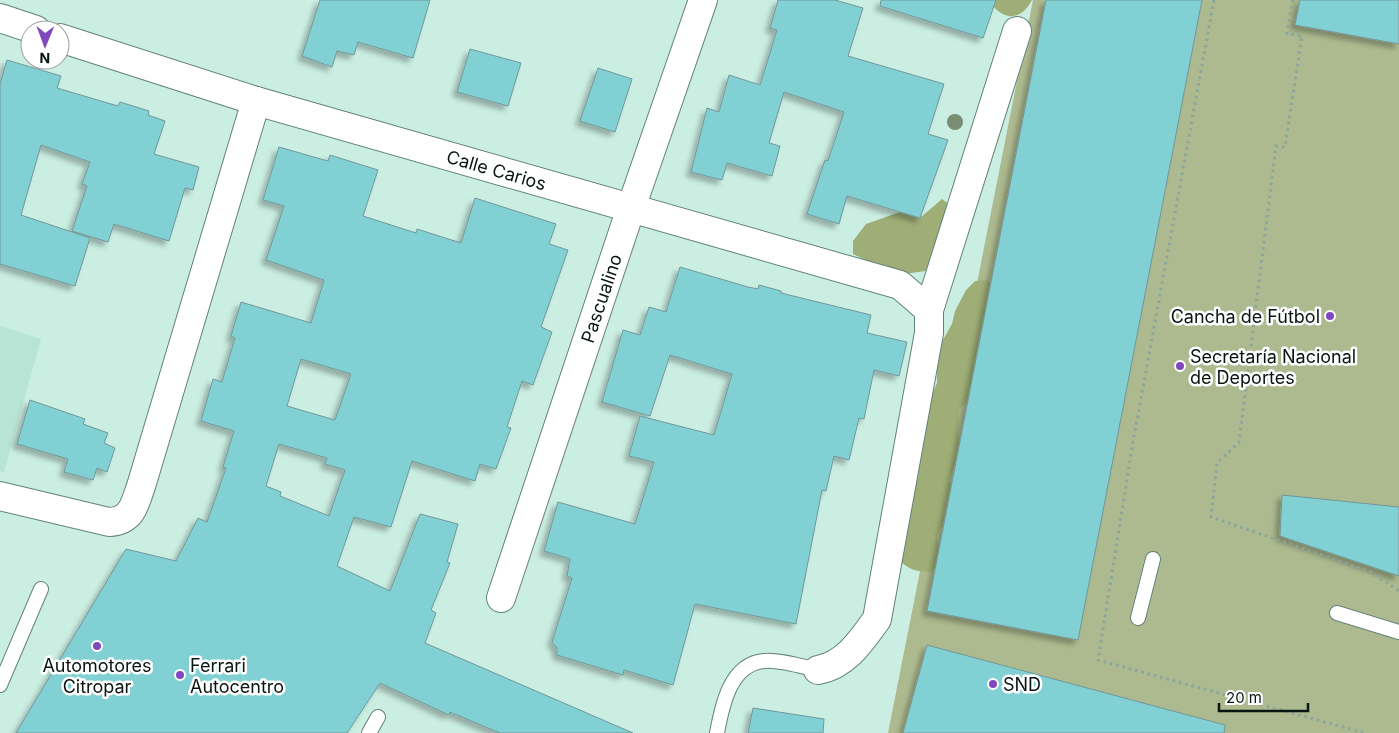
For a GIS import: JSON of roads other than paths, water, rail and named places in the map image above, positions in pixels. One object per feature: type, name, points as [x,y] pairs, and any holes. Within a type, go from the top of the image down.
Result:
[{"type":"street","name":"Pascualino","points":[[501,598],[631,208],[703,0]]},
{"type":"street","points":[[0,18],[20,25]]},
{"type":"street","points":[[818,670],[828,668],[855,650],[877,619],[929,333],[929,310],[1017,32]]},
{"type":"street","name":"Calle Carios","points":[[70,41],[256,101],[900,285],[929,310]]},
{"type":"street","points":[[0,496],[109,522],[120,521],[131,512],[142,483],[256,101]]},
{"type":"lane","points":[[1138,618],[1153,559]]},
{"type":"lane","points":[[0,685],[41,589]]},
{"type":"lane","points":[[1337,614],[1399,632]]},
{"type":"lane","points":[[717,733],[722,705],[731,682],[748,667],[764,661],[818,670]]},
{"type":"lane","points":[[369,733],[378,717]]},
{"type":"place","name":"Cancha de Fútbol","points":[[1330,316]]},
{"type":"place","name":"Secretaría Nacional de Deportes","points":[[1180,366]]},
{"type":"place","name":"Automotores Citropar","points":[[97,646]]},
{"type":"place","name":"Ferrari Autocentro","points":[[180,675]]},
{"type":"place","name":"SND","points":[[993,684]]}]
